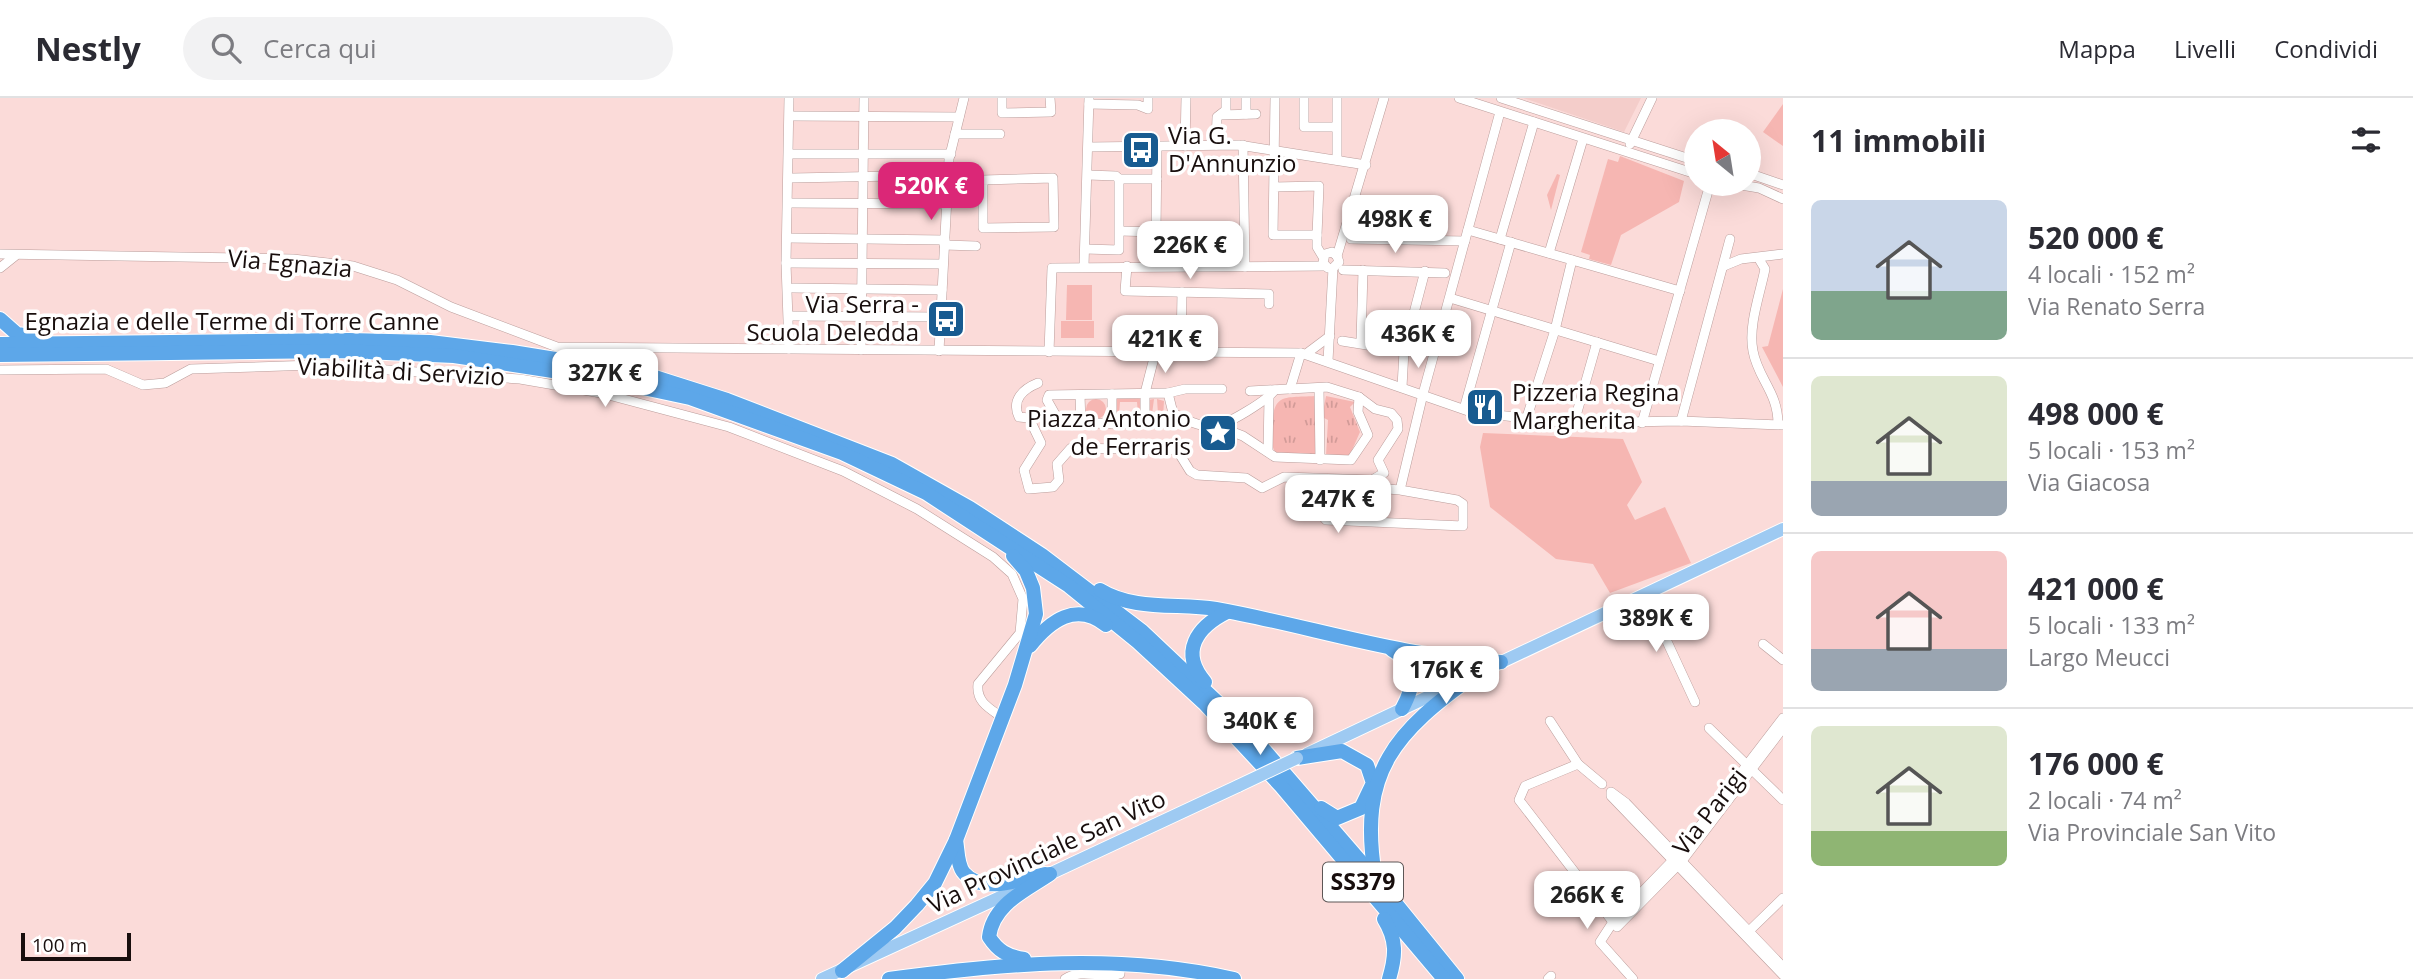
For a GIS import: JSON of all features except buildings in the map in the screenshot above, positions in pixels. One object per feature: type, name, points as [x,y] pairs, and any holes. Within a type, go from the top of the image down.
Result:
[{"type":"highway","points":[[0,319],[16,334],[94,343]]},
{"type":"highway","name":"Egnazia e delle Terme di Torre Canne","points":[[0,344],[349,340],[430,342],[642,373],[727,400],[892,464],[970,508],[1042,555],[1142,631],[1247,730],[1375,878],[1457,979]]},
{"type":"highway","name":"Egnazia e delle Terme di Torre Canne","points":[[0,355],[342,351],[454,356],[592,377],[690,398],[842,453],[926,493],[1002,545],[1069,586],[1169,671],[1204,703],[1321,834],[1444,979]]},
{"type":"highway","points":[[842,971],[895,928],[935,883],[956,839],[1003,718],[1027,650],[1036,614],[1033,588],[1026,571],[1002,545]]},
{"type":"highway","points":[[1042,555],[1112,597],[1227,612],[1388,648],[1461,660],[1501,662]]},
{"type":"highway","points":[[1227,612],[1210,621],[1198,633],[1191,648],[1199,675],[1247,730]]},
{"type":"highway","points":[[1027,650],[1046,626],[1062,616],[1080,613],[1098,619],[1160,669],[1169,671]]},
{"type":"highway","points":[[1388,648],[1406,657],[1414,675],[1410,693],[1402,709]]},
{"type":"highway","points":[[1375,878],[1370,827],[1375,791],[1386,757],[1428,708],[1476,674]]},
{"type":"highway","points":[[1293,783],[1319,807],[1337,818],[1361,808],[1373,783],[1367,765],[1349,753],[1317,753],[1297,758]]},
{"type":"highway","points":[[1321,834],[1324,842],[1374,903],[1392,933],[1395,957],[1389,979]]},
{"type":"highway","points":[[956,839],[959,864],[965,874],[977,881],[992,885],[1050,874]]},
{"type":"highway","points":[[1043,962],[1010,957],[997,949],[989,937],[990,925],[998,910],[1050,874]]},
{"type":"highway","points":[[889,979],[975,967],[1043,962],[1121,962],[1234,979]]},
{"type":"main road","name":"Via Provinciale San Vito","points":[[822,979],[1783,529]]},
{"type":"street","points":[[789,98],[786,263],[789,349]]},
{"type":"street","points":[[861,350],[864,98]]},
{"type":"street","points":[[939,351],[948,178],[964,98]]},
{"type":"street","points":[[1002,98],[1002,113],[1051,112],[1051,98]]},
{"type":"street","points":[[1084,266],[1089,101],[1117,101],[1148,109],[1148,98]]},
{"type":"street","points":[[1185,98],[1185,146]]},
{"type":"street","points":[[1216,145],[1217,117],[1226,110],[1226,98]]},
{"type":"street","points":[[1220,115],[1251,114],[1246,98]]},
{"type":"street","points":[[1275,98],[1273,235],[1317,235]]},
{"type":"street","points":[[1304,98],[1304,127],[1336,127]]},
{"type":"street","points":[[1336,160],[1337,98]]},
{"type":"street","points":[[1331,265],[1339,262],[1337,256],[1384,98]]},
{"type":"street","points":[[1459,98],[1684,170]]},
{"type":"street","points":[[1501,98],[1684,158]]},
{"type":"street","points":[[1626,152],[1652,98]]},
{"type":"street","points":[[1401,490],[1423,394],[1500,112]]},
{"type":"street","points":[[790,116],[959,117]]},
{"type":"street","points":[[1500,239],[1534,122]]},
{"type":"street","points":[[955,134],[1000,134]]},
{"type":"street","points":[[1549,253],[1583,139]]},
{"type":"street","points":[[1243,145],[1245,267]]},
{"type":"street","points":[[1089,147],[1243,145],[1366,165]]},
{"type":"street","points":[[1120,231],[1156,232],[1157,146]]},
{"type":"street","points":[[789,154],[951,154]]},
{"type":"street","points":[[1088,175],[1116,176],[1119,179],[1157,179]]},
{"type":"street","points":[[1761,177],[1783,185]]},
{"type":"street","points":[[792,178],[1053,178],[1054,228],[983,228],[983,180]]},
{"type":"street","points":[[1085,249],[1119,250],[1119,179]]},
{"type":"street","points":[[1274,187],[1319,186],[1317,247],[1331,265]]},
{"type":"street","points":[[1761,189],[1783,199]]},
{"type":"street","points":[[1642,423],[1707,196]]},
{"type":"street","points":[[789,202],[947,204]]},
{"type":"street","points":[[1468,230],[1680,291]]},
{"type":"street","points":[[787,238],[862,238],[976,246]]},
{"type":"street","points":[[1351,239],[1465,241]]},
{"type":"street","points":[[1681,421],[1730,239]]},
{"type":"street","points":[[1464,409],[1511,242]]},
{"type":"street","points":[[1328,361],[1331,265],[1328,253],[1337,256]]},
{"type":"street","name":"Via Egnazia","points":[[0,254],[293,259],[353,266],[397,280],[451,307],[557,347],[1049,352],[1181,349],[1304,354],[1464,409],[1526,420],[1574,423],[1681,421],[1780,424]]},
{"type":"street","points":[[1724,266],[1741,259],[1759,259],[1783,254]]},
{"type":"street","points":[[0,267],[15,256]]},
{"type":"street","points":[[1759,259],[1765,269],[1752,336],[1753,354],[1781,405],[1780,424]]},
{"type":"street","points":[[1526,420],[1555,330],[1572,260]]},
{"type":"street","points":[[786,263],[943,264]]},
{"type":"street","points":[[1049,352],[1052,268],[1331,265],[1363,270],[1445,273]]},
{"type":"street","points":[[1127,266],[1125,291],[1269,294],[1269,304]]},
{"type":"street","points":[[1361,342],[1363,270]]},
{"type":"street","points":[[1402,387],[1404,351],[1425,271]]},
{"type":"street","points":[[793,288],[942,290]]},
{"type":"street","points":[[1181,349],[1182,292]]},
{"type":"street","points":[[1450,298],[1659,361]]},
{"type":"street","points":[[792,316],[940,317]]},
{"type":"street","points":[[1290,389],[1304,354],[1329,336]]},
{"type":"street","points":[[1342,341],[1404,351]]},
{"type":"street","points":[[1574,423],[1597,342]]},
{"type":"street","points":[[1146,424],[1145,393],[1156,350]]},
{"type":"street","name":"Viabilità di Servizio","points":[[0,370],[106,369],[143,385],[165,383],[191,369],[314,365],[520,379],[601,393],[729,427],[844,471],[917,509],[993,557],[1012,574],[1023,599],[1020,633],[978,684],[977,694],[984,704],[1003,718]]},
{"type":"street","points":[[1038,383],[1025,389],[1016,400],[1016,412],[1019,417],[1029,418],[1041,443],[1024,470],[1029,489],[1053,487],[1059,480],[1058,464],[1071,448],[1177,450],[1182,453],[1190,471],[1197,475],[1245,478],[1262,488],[1284,477],[1372,480],[1384,473],[1378,460],[1396,433],[1397,420],[1391,413],[1375,409],[1359,397],[1319,387],[1290,389],[1272,394],[1217,426]]},
{"type":"street","points":[[1319,387],[1320,460]]},
{"type":"street","points":[[1168,393],[1173,413],[1168,424],[1060,423],[1047,400],[1049,395],[1168,393],[1185,389],[1222,389]]},
{"type":"street","points":[[1250,391],[1272,394]]},
{"type":"street","points":[[1080,394],[1082,424]]},
{"type":"street","points":[[1112,394],[1112,424]]},
{"type":"street","points":[[1268,452],[1272,394]]},
{"type":"street","points":[[1173,413],[1192,423],[1217,426],[1254,441],[1275,457],[1352,460],[1368,435],[1358,412],[1359,397]]},
{"type":"street","points":[[1339,485],[1401,490],[1457,499],[1462,504],[1463,526],[1326,520],[1321,514],[1330,491],[1339,485]]},
{"type":"street","points":[[1645,594],[1695,702]]},
{"type":"street","points":[[1763,644],[1783,660]]},
{"type":"street","name":"Via Parigi","points":[[1614,922],[1678,860],[1783,718]]},
{"type":"street","points":[[1549,721],[1578,764],[1602,784]]},
{"type":"street","name":"Via Parigi","points":[[1749,767],[1783,727]]},
{"type":"street","points":[[1709,728],[1783,800]]},
{"type":"street","points":[[1578,764],[1525,786],[1519,800],[1614,922],[1600,942],[1633,979]]},
{"type":"street","points":[[1678,860],[1611,796],[1611,792],[1678,860],[1747,933],[1781,974]]},
{"type":"street","points":[[1747,933],[1783,898]]},
{"type":"street","points":[[1065,979],[1072,974],[1111,978],[1120,974],[1121,962]]},
{"type":"shaded area","points":[[1523,98],[1641,98],[1624,132]]},
{"type":"green space","points":[[1783,104],[1783,146],[1763,132]]},
{"type":"green space","points":[[1620,156],[1684,181],[1679,202],[1621,235],[1611,265],[1589,259],[1590,255],[1581,252],[1608,159],[1618,162]]},
{"type":"green space","points":[[1557,174],[1560,175],[1551,210],[1547,195]]},
{"type":"green space","points":[[1067,285],[1092,285],[1092,320],[1066,320]]},
{"type":"green space","points":[[1783,289],[1783,387],[1762,347],[1768,346]]},
{"type":"green space","points":[[1061,321],[1094,321],[1094,338],[1061,338]]},
{"type":"green space","points":[[1315,396],[1315,455],[1276,453],[1272,431],[1277,404],[1287,398]]},
{"type":"green space","points":[[1326,396],[1355,402],[1350,407],[1360,432],[1349,457],[1326,456],[1328,420],[1322,417]]},
{"type":"green space","points":[[1096,399],[1103,402],[1106,409],[1103,416],[1096,419],[1089,416],[1086,409],[1089,402]]},
{"type":"green space","points":[[1116,399],[1141,399],[1141,418],[1131,419],[1131,415],[1138,414],[1137,402],[1120,402],[1119,414],[1126,416],[1126,419],[1118,419]]},
{"type":"green space","points":[[1154,399],[1152,414],[1158,414],[1157,399],[1164,401],[1163,418],[1149,419],[1148,400]]},
{"type":"green space","points":[[1483,433],[1623,439],[1642,482],[1627,505],[1635,520],[1665,507],[1691,563],[1610,593],[1593,564],[1556,559],[1490,507],[1480,447]]},
{"type":"place","name":"Via G. D'Annunzio","points":[[1141,150]]},
{"type":"place","name":"Via Serra - Scuola Deledda","points":[[946,319]]},
{"type":"place","name":"Pizzeria Regina Margherita","points":[[1485,407]]},
{"type":"place","name":"Piazza Antonio de Ferraris","points":[[1218,433]]}]
